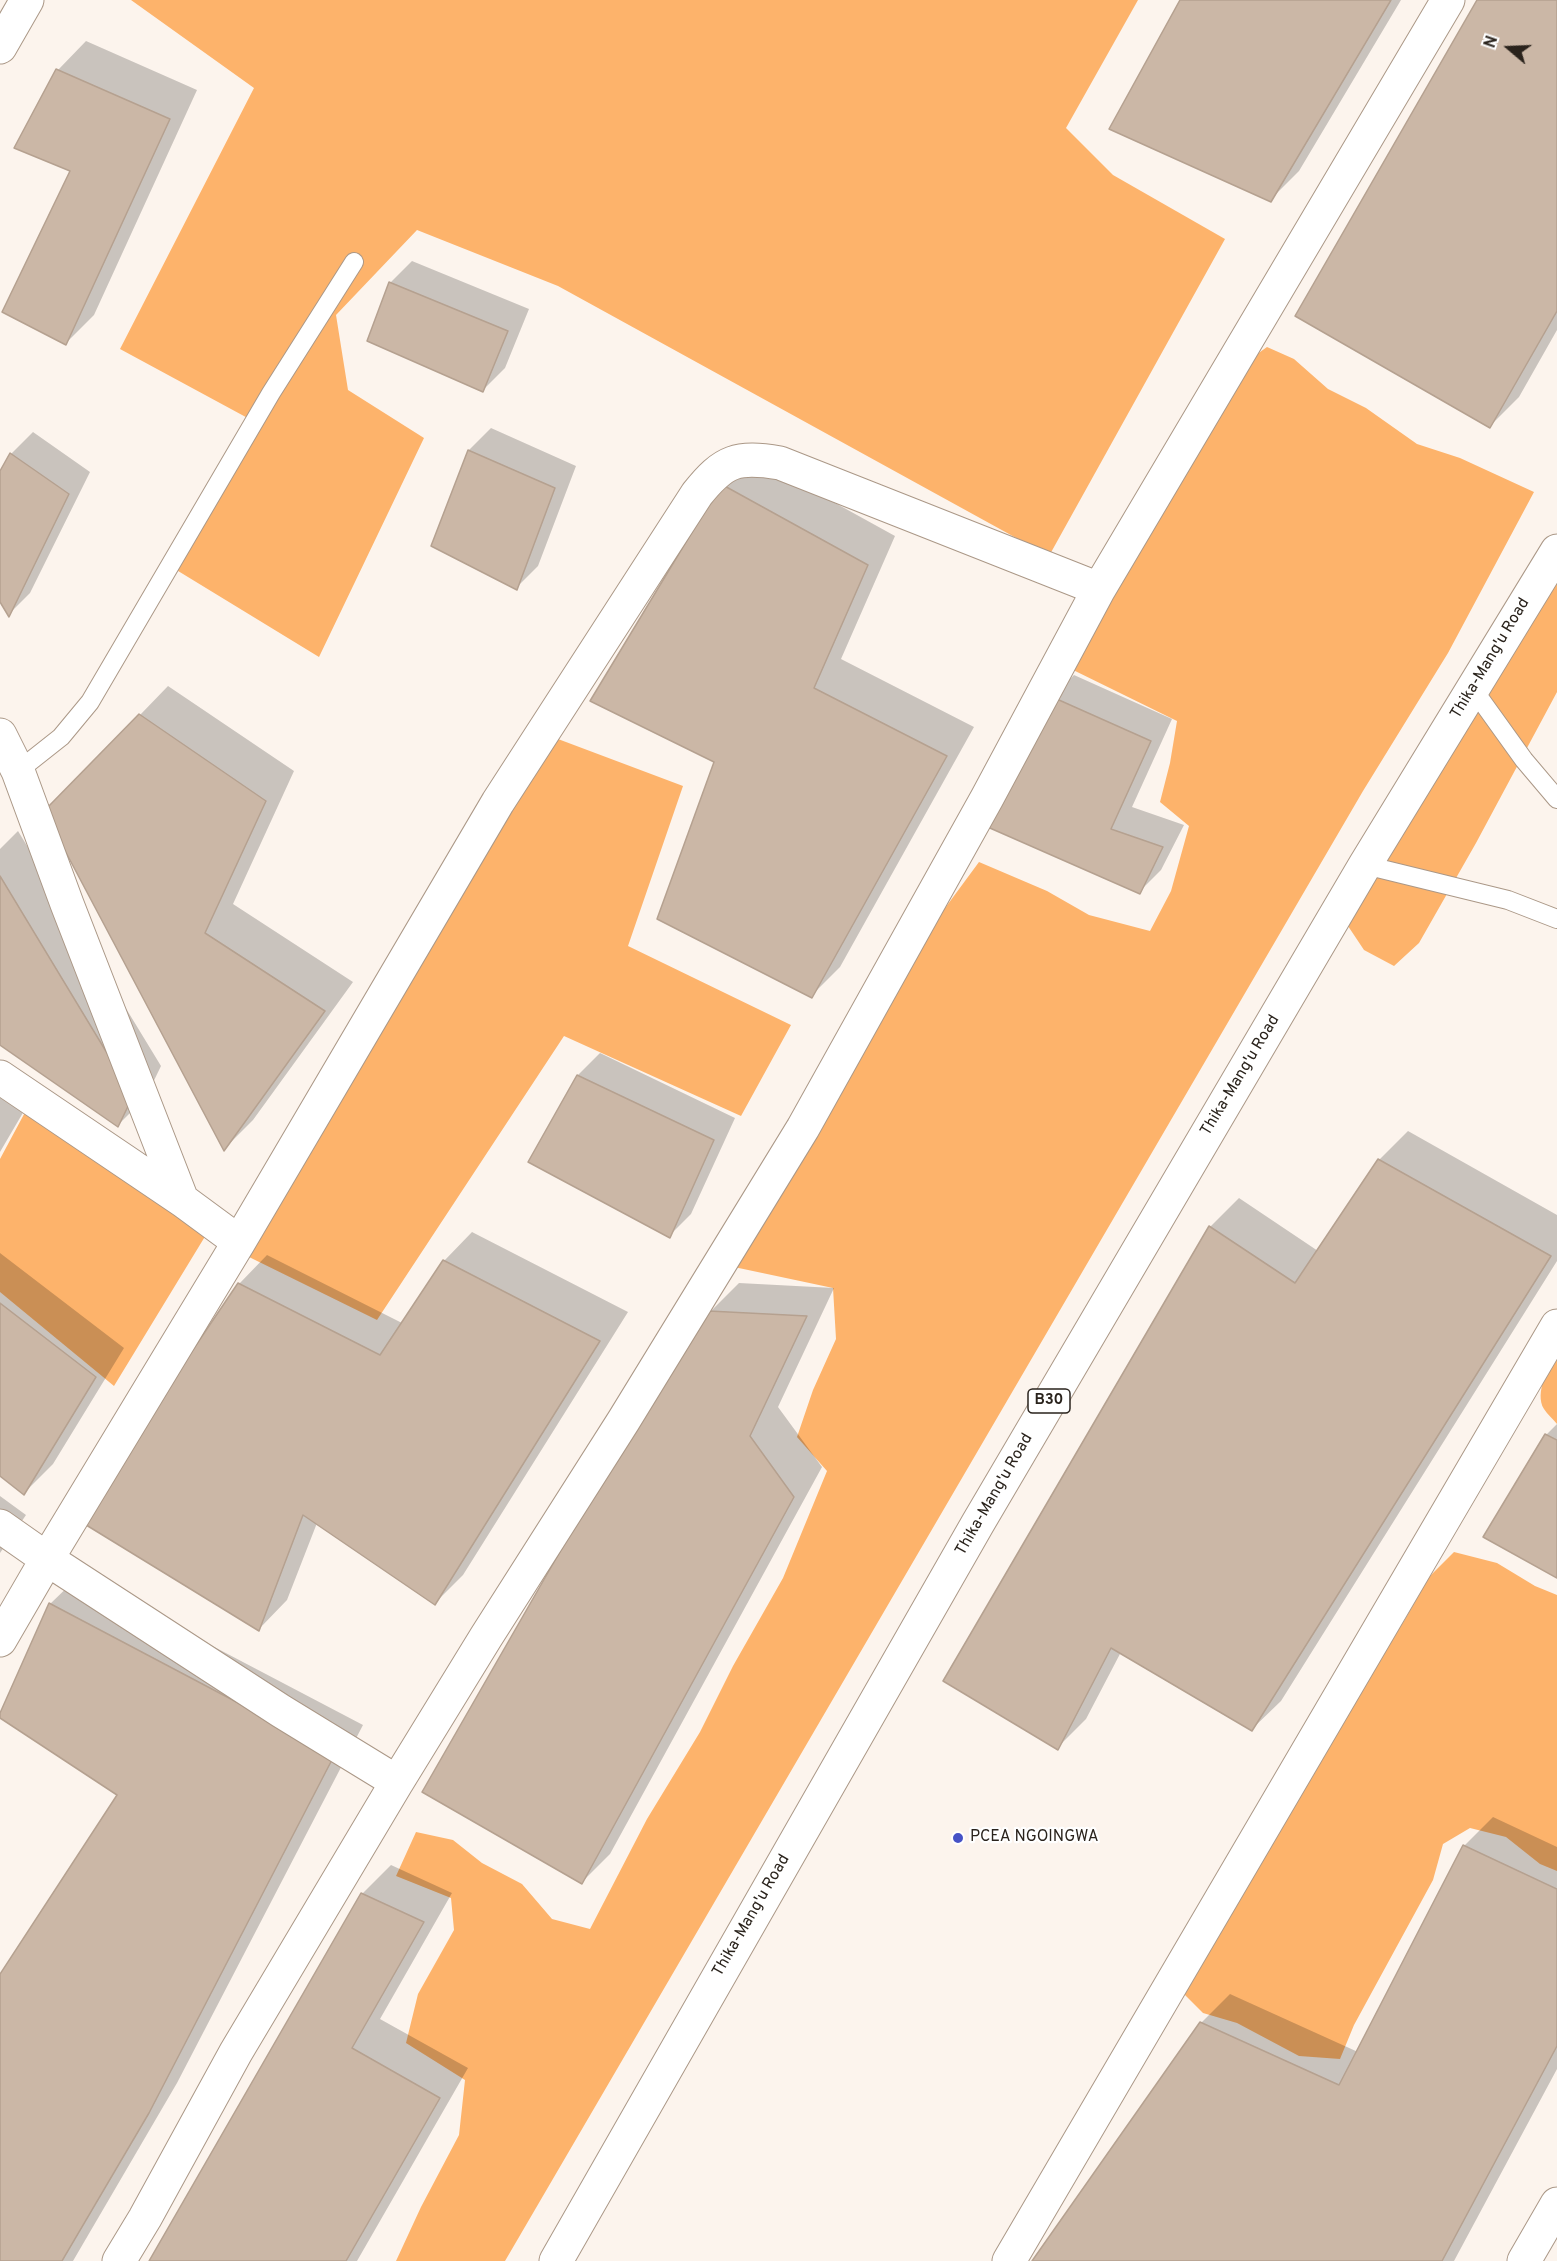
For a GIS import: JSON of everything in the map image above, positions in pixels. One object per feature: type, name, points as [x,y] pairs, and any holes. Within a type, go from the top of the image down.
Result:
[{"type":"main road","points":[[0,47],[27,0]]},
{"type":"main road","points":[[119,2261],[236,2052],[397,1782],[624,1420],[802,1128],[987,798],[1099,589],[1448,0]]},
{"type":"main road","points":[[0,1640],[239,1242],[498,802],[684,514],[714,473],[730,463],[753,459],[780,463],[1099,589]]},
{"type":"main road","name":"Thika-Mang'u Road","points":[[556,2261],[887,1679],[1365,865],[1557,550]]},
{"type":"main road","points":[[0,735],[18,771],[71,915],[182,1200]]},
{"type":"main road","points":[[0,1077],[182,1200],[239,1242]]},
{"type":"main road","points":[[1009,2261],[1557,1326]]},
{"type":"main road","points":[[0,1526],[280,1711],[397,1782]]},
{"type":"main road","points":[[1524,2261],[1557,2204]]},
{"type":"lane","points":[[18,771],[61,737],[90,702],[271,393],[354,262]]},
{"type":"lane","points":[[1473,689],[1524,760],[1557,799]]},
{"type":"lane","points":[[1365,865],[1508,900],[1557,919]]},
{"type":"shaded area","points":[[131,0],[1138,0],[1066,128],[1113,175],[1225,239],[1049,556],[558,286],[417,230],[336,315],[348,390],[424,438],[319,657],[165,563],[255,422],[120,349],[254,88]]},
{"type":"shaded area","points":[[1267,347],[1294,359],[1328,389],[1366,408],[1417,444],[1460,458],[1534,492],[1448,653],[1363,791],[505,2261],[396,2261],[459,2135],[465,2080],[406,2043],[418,1994],[454,1930],[451,1898],[396,1876],[416,1832],[453,1840],[482,1863],[522,1884],[552,1919],[590,1929],[647,1819],[700,1732],[733,1666],[783,1578],[827,1471],[797,1437],[813,1390],[836,1339],[833,1288],[734,1267],[920,942],[979,862],[1047,891],[1089,915],[1150,931],[1171,891],[1189,826],[1160,802],[1177,721],[1067,667],[1239,367]]},
{"type":"shaded area","points":[[1557,559],[1557,692],[1419,943],[1394,966],[1364,950],[1348,926]]},
{"type":"shaded area","points":[[542,733],[683,786],[628,946],[791,1025],[741,1116],[564,1036],[377,1320],[247,1256]]},
{"type":"shaded area","points":[[30,1103],[212,1225],[114,1386],[0,1292],[0,1159]]},
{"type":"shaded area","points":[[1557,1352],[1557,1424],[1544,1409],[1541,1395],[1544,1380]]},
{"type":"shaded area","points":[[1454,1552],[1497,1563],[1535,1586],[1557,1595],[1557,1871],[1540,1864],[1506,1837],[1470,1828],[1443,1844],[1433,1880],[1354,2025],[1340,2059],[1299,2056],[1237,2023],[1203,2013],[1183,1993],[1339,1731],[1357,1692],[1404,1621],[1429,1577]]},
{"type":"building","points":[[1180,0],[1391,0],[1271,202],[1109,129]]},
{"type":"building","points":[[1477,0],[1557,0],[1557,311],[1490,428],[1295,316]]},
{"type":"building","points":[[56,69],[170,119],[66,345],[2,312],[70,171],[14,148]]},
{"type":"building","points":[[389,282],[508,331],[483,392],[367,341]]},
{"type":"building","points":[[468,450],[555,488],[517,590],[431,546]]},
{"type":"building","points":[[10,453],[69,494],[9,617],[0,602],[0,471]]},
{"type":"building","points":[[721,484],[868,565],[814,688],[947,756],[812,998],[657,919],[714,762],[590,701]]},
{"type":"building","points":[[1050,696],[1151,741],[1111,829],[1163,847],[1140,894],[983,825]]},
{"type":"building","points":[[139,714],[266,801],[205,933],[325,1011],[224,1151],[44,811]]},
{"type":"building","points":[[0,876],[133,1096],[118,1127],[0,1045]]},
{"type":"building","points":[[577,1075],[714,1140],[670,1238],[528,1162]]},
{"type":"building","points":[[1378,1159],[1551,1256],[1252,1731],[1111,1648],[1058,1750],[943,1681],[1209,1226],[1295,1283]]},
{"type":"building","points":[[443,1260],[600,1341],[435,1605],[303,1515],[259,1631],[78,1520],[238,1283],[380,1355]]},
{"type":"building","points":[[0,1303],[96,1377],[24,1495],[0,1476]]},
{"type":"building","points":[[709,1311],[807,1316],[750,1436],[794,1497],[582,1884],[422,1792],[639,1414]]},
{"type":"building","points":[[1545,1434],[1557,1440],[1557,1578],[1483,1537]]},
{"type":"building","points":[[49,1603],[335,1754],[149,2113],[62,2261],[0,2261],[0,1974],[117,1795],[0,1718],[0,1713]]},
{"type":"building","points":[[1463,1845],[1557,1889],[1557,2046],[1442,2261],[1032,2261],[1200,2022],[1339,2085]]},
{"type":"building","points":[[361,1893],[424,1922],[352,2048],[440,2098],[346,2261],[149,2261]]},
{"type":"place","name":"PCEA NGOINGWA","points":[[958,1838]]}]
